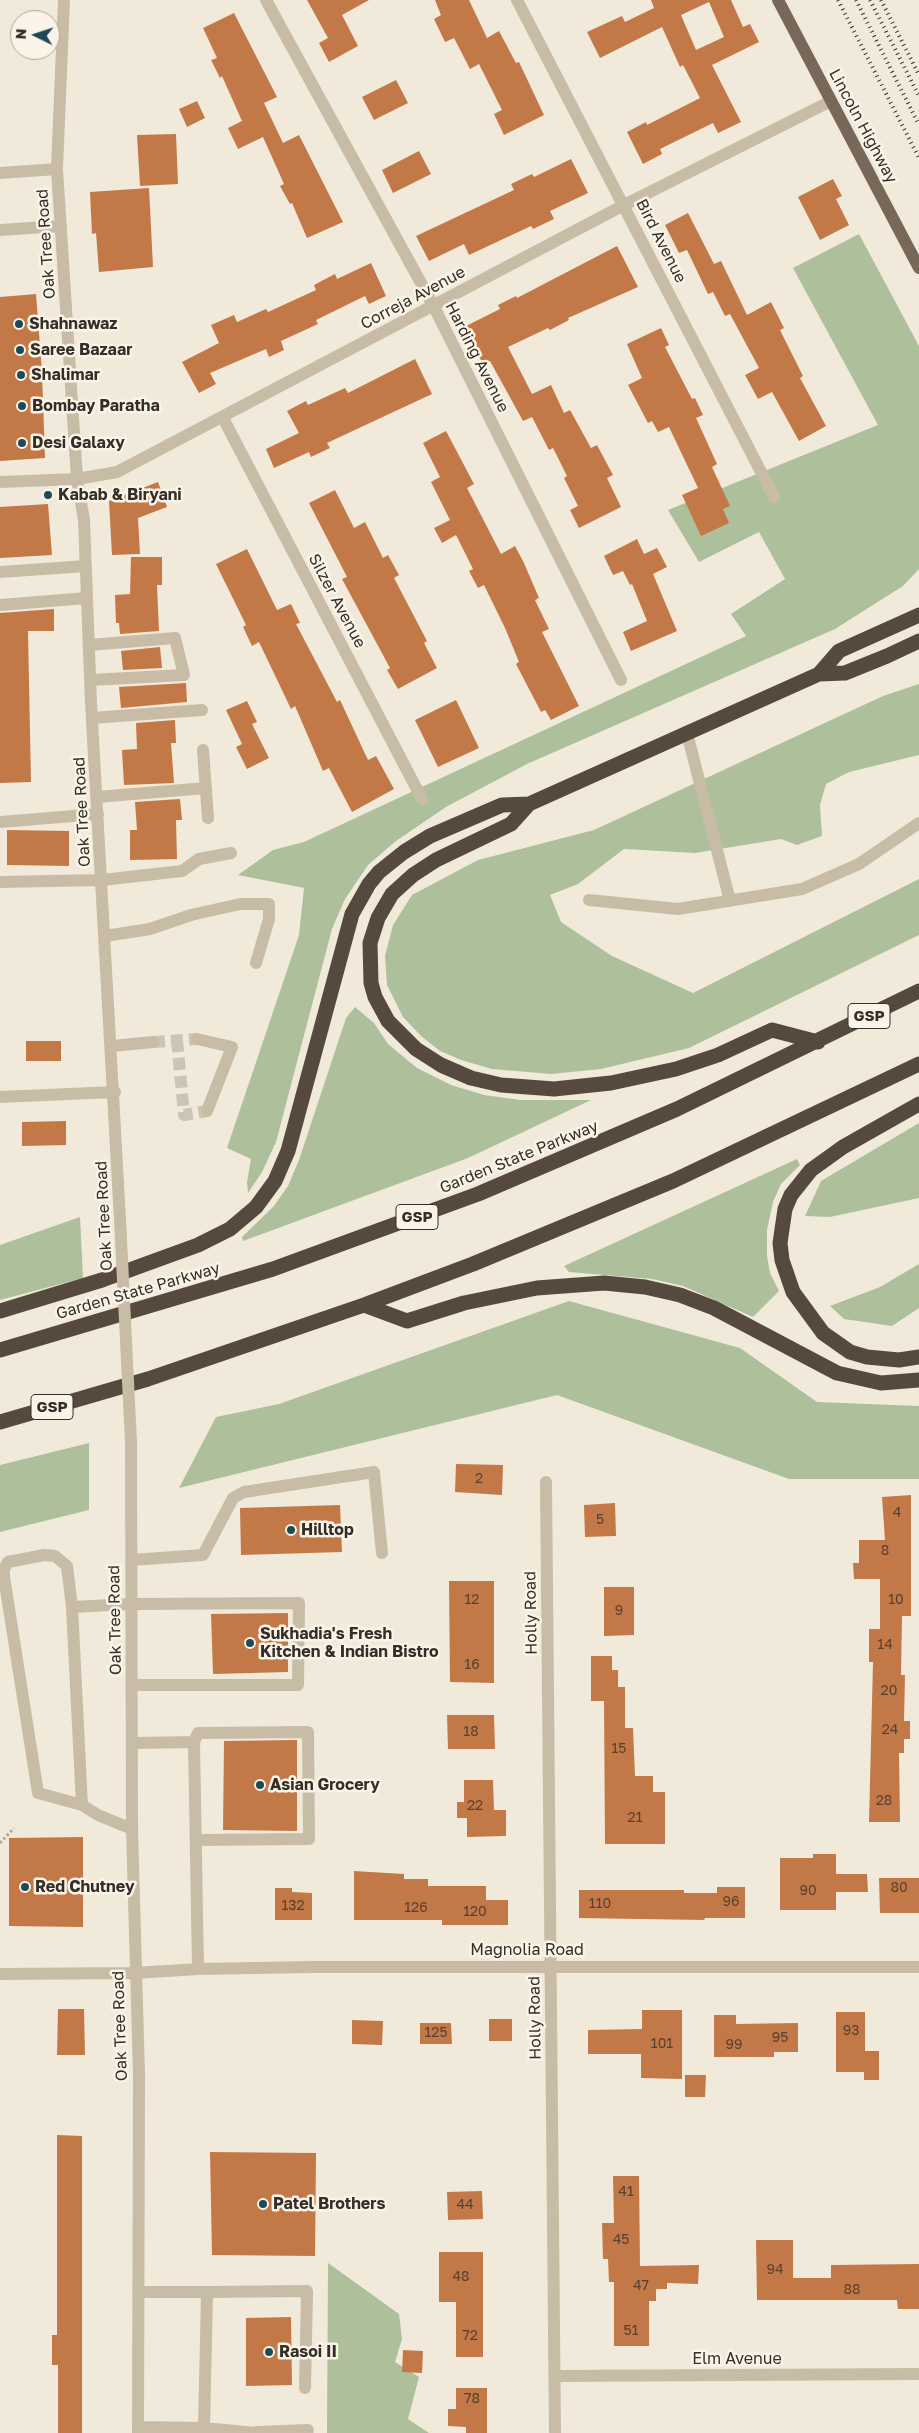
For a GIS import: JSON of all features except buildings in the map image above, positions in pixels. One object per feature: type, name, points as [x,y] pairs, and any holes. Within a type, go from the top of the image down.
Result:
[{"type":"highway","points":[[819,674],[839,651],[917,615]]},
{"type":"highway","points":[[0,1311],[102,1280],[179,1253],[216,1236],[243,1219],[266,1193],[282,1167],[346,929],[369,884],[391,862],[430,836],[502,805],[529,804],[819,674],[845,672],[919,641]]},
{"type":"highway","points":[[887,656],[919,650]]},
{"type":"highway","points":[[529,804],[511,824],[436,860],[412,874],[392,894],[378,918],[370,944],[371,983],[381,1009],[406,1041],[441,1065],[471,1078],[502,1085],[554,1089],[611,1083],[676,1069],[718,1055],[772,1030],[818,1042]]},
{"type":"highway","name":"Garden State Parkway","points":[[0,1350],[204,1291],[410,1220],[611,1139],[818,1042],[919,991]]},
{"type":"highway","points":[[364,1305],[540,1237],[673,1180],[919,1064]]},
{"type":"highway","points":[[919,1104],[843,1147],[811,1170],[791,1195],[785,1209],[780,1243],[782,1260],[793,1292],[811,1320],[829,1338],[850,1352],[867,1357],[899,1360],[919,1357]]},
{"type":"highway","points":[[364,1305],[407,1321],[464,1303],[537,1288],[604,1283],[645,1287],[672,1292],[705,1304],[837,1373],[880,1384],[919,1380]]},
{"type":"highway","name":"GSP","points":[[0,1422],[104,1393],[364,1305]]},
{"type":"main road","name":"Lincoln Highway","points":[[778,0],[919,268]]},
{"type":"street","name":"Oak Tree Road","points":[[64,0],[57,169],[78,479],[84,520],[90,680],[115,1092],[131,1442],[132,1829],[139,2074],[138,2430]]},
{"type":"street","name":"Harding Avenue","points":[[266,0],[433,305],[621,680]]},
{"type":"street","name":"Bird Avenue","points":[[516,0],[774,497]]},
{"type":"street","name":"Correja Avenue","points":[[0,482],[78,479],[117,472],[223,418],[433,305],[831,101]]},
{"type":"street","points":[[0,173],[57,169]]},
{"type":"street","points":[[0,230],[61,226]]},
{"type":"street","name":"Silzer Avenue","points":[[223,418],[422,800]]},
{"type":"street","points":[[0,572],[86,566]]},
{"type":"street","points":[[0,605],[87,598]]},
{"type":"street","points":[[89,645],[175,638],[184,675],[90,680]]},
{"type":"street","points":[[92,718],[202,710]]},
{"type":"street","points":[[687,733],[730,901]]},
{"type":"street","points":[[203,750],[208,818]]},
{"type":"street","points":[[97,797],[206,788]]},
{"type":"street","points":[[0,822],[98,814]]},
{"type":"street","points":[[590,900],[678,909],[802,889],[859,864],[919,824]]},
{"type":"street","points":[[0,882],[102,880],[182,871],[199,859],[231,853]]},
{"type":"street","points":[[105,936],[150,929],[191,915],[240,904],[269,904],[268,920],[256,963]]},
{"type":"street","points":[[197,1039],[232,1047],[207,1111]]},
{"type":"street","points":[[112,1046],[153,1042]]},
{"type":"street","points":[[0,1097],[115,1092]]},
{"type":"street","points":[[131,1560],[202,1555],[233,1498],[244,1492],[374,1472],[382,1553]]},
{"type":"street","name":"Holly Road","points":[[546,1482],[555,2433]]},
{"type":"street","points":[[82,1805],[72,1607],[67,1566],[63,1560],[55,1556],[44,1555],[8,1562],[4,1569],[4,1578],[38,1793],[82,1805],[98,1815],[132,1829]]},
{"type":"street","points":[[72,1607],[131,1604],[299,1603],[298,1685],[132,1685]]},
{"type":"street","points":[[196,1840],[309,1839],[308,1732],[198,1733],[194,1742],[198,1969]]},
{"type":"street","points":[[133,1742],[194,1742]]},
{"type":"street","name":"Magnolia Road","points":[[0,1974],[135,1973],[198,1969],[551,1966],[919,1967]]},
{"type":"street","points":[[138,2292],[307,2291],[305,2388]]},
{"type":"street","points":[[204,2430],[207,2292]]},
{"type":"street","name":"Elm Avenue","points":[[555,2376],[919,2374]]},
{"type":"street","points":[[138,2430],[204,2430],[256,2433],[308,2430]]},
{"type":"path","points":[[0,1843],[14,1828]]},
{"type":"green space","points":[[859,234],[919,346],[919,569],[903,586],[835,629],[527,764],[446,807],[396,841],[368,865],[345,899],[332,929],[276,1142],[262,1172],[248,1193],[247,1182],[251,1159],[227,1148],[299,935],[304,888],[238,875],[273,850],[304,842],[746,636],[731,614],[785,579],[759,532],[699,562],[668,510],[878,425],[793,268]]},
{"type":"green space","points":[[919,684],[919,755],[849,772],[826,784],[820,805],[822,836],[797,845],[781,839],[695,853],[624,849],[578,884],[550,895],[561,922],[612,956],[693,993],[919,879],[919,935],[689,1048],[601,1069],[551,1074],[492,1069],[461,1060],[440,1051],[421,1036],[403,1017],[387,985],[385,956],[393,925],[412,895],[478,860],[594,830],[883,696]]},
{"type":"green space","points":[[355,1007],[374,1023],[388,1044],[417,1068],[451,1085],[484,1095],[520,1100],[591,1100],[468,1158],[243,1241],[242,1237],[274,1206],[288,1186],[299,1160],[346,1018]]},
{"type":"green space","points":[[919,1123],[919,1198],[830,1217],[805,1216],[821,1181]]},
{"type":"green space","points":[[797,1159],[800,1165],[781,1184],[773,1202],[767,1230],[767,1256],[770,1273],[779,1291],[753,1317],[683,1286],[652,1279],[569,1272],[564,1266]]},
{"type":"green space","points":[[80,1217],[83,1278],[0,1300],[0,1245]]},
{"type":"green space","points":[[919,1264],[919,1308],[892,1326],[844,1319],[830,1306],[880,1287]]},
{"type":"green space","points":[[569,1301],[740,1348],[817,1402],[919,1406],[919,1479],[789,1479],[557,1395],[179,1488],[216,1417],[279,1404]]},
{"type":"green space","points":[[89,1443],[89,1510],[0,1532],[0,1465]]},
{"type":"green space","points":[[328,2263],[399,2314],[402,2339],[395,2362],[419,2377],[408,2419],[429,2433],[327,2433]]},
{"type":"tunnel","points":[[153,1042],[197,1039]]},
{"type":"tunnel","points":[[177,1040],[184,1115],[207,1111]]},
{"type":"railway","points":[[838,0],[919,158]]},
{"type":"railway","points":[[856,0],[919,125]]},
{"type":"railway","points":[[870,0],[919,96]]},
{"type":"railway","points":[[881,0],[919,75]]},
{"type":"place","name":"Shahnawaz","points":[[19,324]]},
{"type":"place","name":"Saree Bazaar","points":[[20,350]]},
{"type":"place","name":"Shalimar","points":[[21,375]]},
{"type":"place","name":"Bombay Paratha","points":[[22,406]]},
{"type":"place","name":"Desi Galaxy","points":[[22,443]]},
{"type":"place","name":"Kabab & Biryani","points":[[48,495]]},
{"type":"place","name":"Hilltop","points":[[291,1530]]},
{"type":"place","name":"Sukhadia's Fresh Kitchen & Indian Bistro","points":[[250,1643]]},
{"type":"place","name":"Asian Grocery","points":[[260,1785]]},
{"type":"place","name":"Red Chutney","points":[[25,1887]]},
{"type":"place","name":"Patel Brothers","points":[[263,2204]]},
{"type":"place","name":"Rasoi II","points":[[269,2352]]}]
